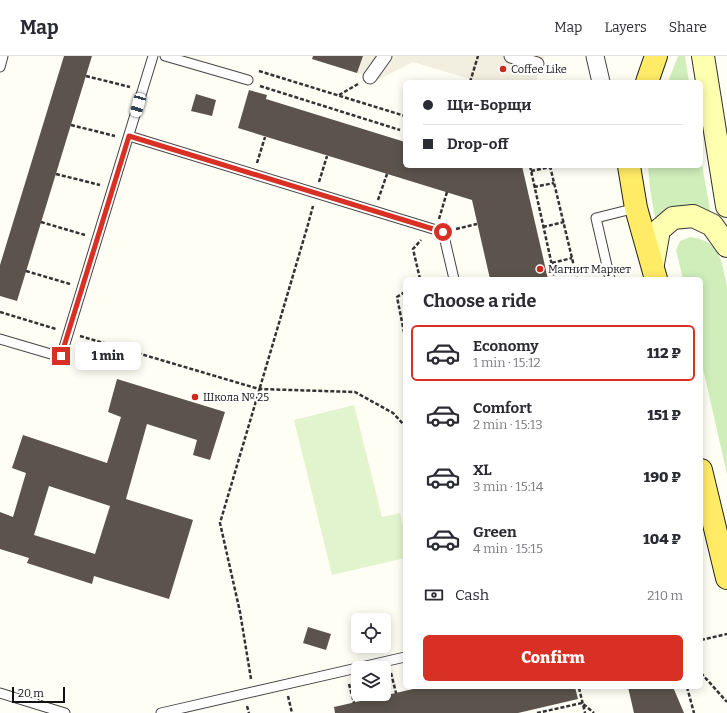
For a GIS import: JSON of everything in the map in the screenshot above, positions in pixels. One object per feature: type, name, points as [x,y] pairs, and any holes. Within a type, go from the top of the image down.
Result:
[{"type":"main road","points":[[648,80],[656,56]]},
{"type":"main road","points":[[703,56],[727,206]]},
{"type":"main road","points":[[629,168],[636,208],[654,272]]},
{"type":"main road","points":[[654,272],[659,230],[673,218],[693,216],[712,225],[727,246]]},
{"type":"main road","points":[[703,478],[727,578]]},
{"type":"street","points":[[370,77],[386,56]]},
{"type":"street","points":[[511,56],[538,64]]},
{"type":"street","points":[[595,56],[601,80]]},
{"type":"lane","points":[[0,68],[3,56]]},
{"type":"lane","points":[[0,339],[61,356],[152,56]]},
{"type":"lane","points":[[165,56],[252,82]]},
{"type":"lane","points":[[128,138],[254,174],[436,230],[453,277]]},
{"type":"lane","points":[[610,277],[596,218],[636,208]]},
{"type":"lane","points":[[388,661],[403,657]]},
{"type":"lane","points":[[161,713],[351,669]]},
{"type":"lane","points":[[0,693],[49,705],[65,713]]},
{"type":"path","points":[[471,80],[478,56]]},
{"type":"path","points":[[252,69],[403,115]]},
{"type":"path","points":[[86,76],[142,90]]},
{"type":"path","points":[[338,96],[370,77]]},
{"type":"path","points":[[252,82],[400,130]]},
{"type":"path","points":[[71,125],[128,138]]},
{"type":"path","points":[[254,174],[265,136]]},
{"type":"path","points":[[253,692],[240,612],[220,523],[327,156]]},
{"type":"path","points":[[530,168],[556,277]]},
{"type":"path","points":[[531,171],[543,168]]},
{"type":"path","points":[[551,168],[577,277]]},
{"type":"path","points":[[56,174],[112,188]]},
{"type":"path","points":[[375,211],[387,174]]},
{"type":"path","points":[[534,187],[554,183]]},
{"type":"path","points":[[436,230],[448,192]]},
{"type":"path","points":[[41,222],[97,238]]},
{"type":"path","points":[[544,227],[564,222]]},
{"type":"path","points":[[420,277],[414,248],[436,230],[477,224]]},
{"type":"path","points":[[552,263],[572,258]]},
{"type":"path","points":[[26,271],[82,287]]},
{"type":"path","points":[[403,293],[397,297],[403,327]]},
{"type":"path","points":[[0,312],[260,390],[355,392],[393,413],[403,424]]},
{"type":"path","points":[[703,640],[727,634]]},
{"type":"path","points":[[346,670],[354,703]]},
{"type":"path","points":[[391,673],[396,693]]},
{"type":"path","points":[[703,675],[727,702]]},
{"type":"path","points":[[579,689],[585,713]]},
{"type":"path","points":[[688,689],[694,713]]},
{"type":"path","points":[[537,713],[582,702]]},
{"type":"path","points":[[582,702],[594,713]]},
{"type":"green space","points":[[678,56],[685,56],[689,80],[669,80]]},
{"type":"green space","points":[[648,168],[703,168],[711,215],[656,223]]},
{"type":"green space","points":[[690,237],[700,239],[714,247],[721,260],[727,286],[727,474],[703,369],[703,277],[683,277],[676,250],[680,241]]},
{"type":"green space","points":[[354,405],[382,517],[400,513],[403,527],[403,558],[332,575],[294,420]]},
{"type":"shaded area","points":[[363,56],[544,56],[537,80],[473,80],[413,62],[378,80],[357,73]]},
{"type":"building","points":[[64,56],[92,56],[17,301],[0,296],[0,265]]},
{"type":"building","points":[[313,56],[363,56],[357,73],[312,59]]},
{"type":"building","points":[[249,90],[267,95],[266,99],[403,141],[403,168],[522,168],[548,277],[490,277],[472,200],[238,128]]},
{"type":"building","points":[[196,94],[216,100],[212,116],[191,111]]},
{"type":"building","points":[[117,379],[225,412],[210,460],[193,455],[197,440],[147,424],[126,499],[193,520],[169,599],[94,576],[92,584],[27,563],[29,558],[0,549],[0,512],[13,517],[26,473],[12,468],[23,435],[107,463],[121,417],[108,412]],"holes":[[[49,486],[110,506],[95,554],[34,535]]]},
{"type":"building","points":[[308,627],[331,634],[326,650],[303,643]]},
{"type":"building","points":[[413,689],[576,689],[578,699],[518,713],[335,713],[334,707],[360,701],[391,701],[391,694]]},
{"type":"building","points":[[628,689],[674,689],[684,713],[634,713]]},
{"type":"place","name":"Coffee Like","points":[[503,69]]},
{"type":"place","name":"Магнит Маркет","points":[[540,269]]},
{"type":"place","name":"Школа № 25","points":[[195,397]]},
{"type":"route","points":[[61,356],[129,136],[443,232]]}]
